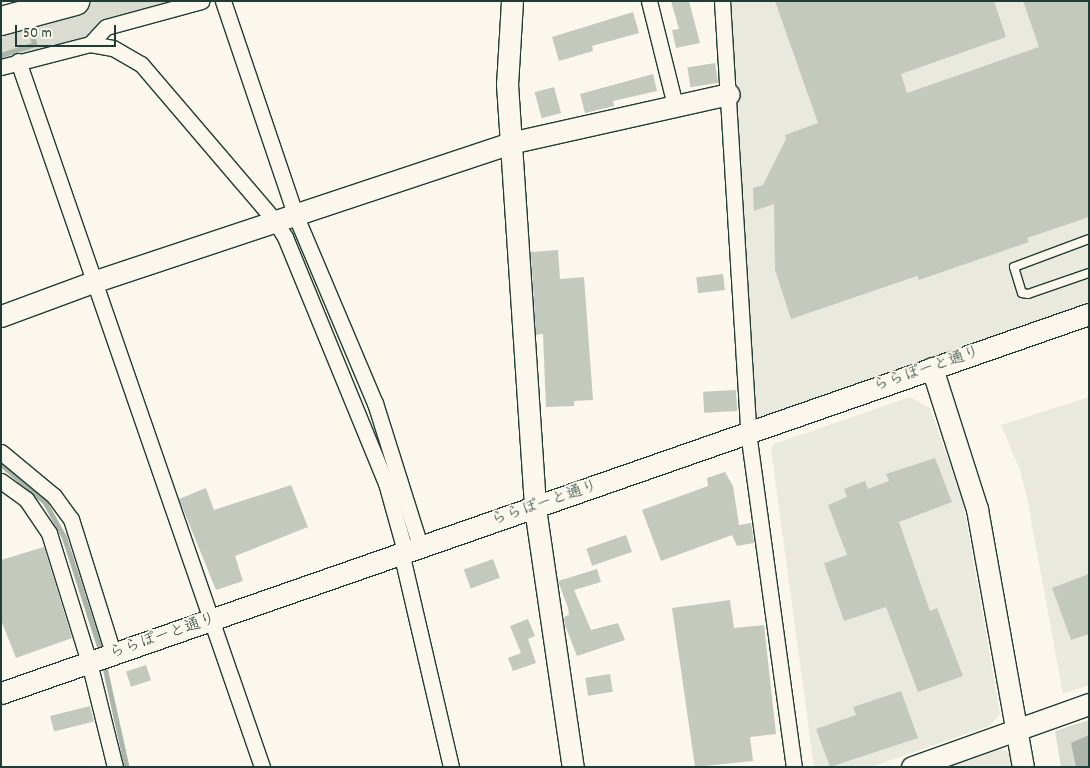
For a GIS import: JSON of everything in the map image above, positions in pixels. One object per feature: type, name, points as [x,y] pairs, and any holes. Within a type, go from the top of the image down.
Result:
[{"type":"highway","points":[[1,21],[75,1]]},
{"type":"street","points":[[90,44],[106,27],[202,1]]},
{"type":"street","points":[[223,1],[295,214],[375,403],[409,550],[451,767]]},
{"type":"street","points":[[512,1],[507,84],[535,508],[573,767]]},
{"type":"street","points":[[649,1],[675,105]]},
{"type":"street","points":[[722,1],[748,432],[794,767]]},
{"type":"street","points":[[1,67],[18,61],[90,44],[113,48],[141,64],[275,221],[285,237],[386,483],[409,550]]},
{"type":"street","points":[[18,61],[262,767]]},
{"type":"street","points":[[1,316],[93,282],[510,144],[728,94]]},
{"type":"street","name":"ららぽーと通り","points":[[1,692],[1089,314]]},
{"type":"street","points":[[932,368],[977,509],[1023,767]]},
{"type":"street","points":[[1,452],[54,496],[71,519],[114,653]]},
{"type":"street","points":[[1,481],[26,499],[49,533],[89,662],[114,767]]},
{"type":"street","points":[[912,767],[1089,704]]},
{"type":"lane","points":[[1089,239],[1014,267],[1022,294],[1028,294],[1089,272]]},
{"type":"shaded area","points":[[97,1],[182,1],[106,27],[90,44],[1,66],[1,28]]},
{"type":"shaded area","points":[[723,1],[1089,1],[1089,315],[755,430]]},
{"type":"shaded area","points":[[910,397],[930,408],[963,502],[1000,714],[989,726],[871,767],[814,767],[771,449],[774,444]]},
{"type":"shaded area","points":[[1089,397],[1089,685],[1063,694],[1027,498],[1020,470],[1001,425]]},
{"type":"shaded area","points":[[1089,720],[1089,767],[1061,767],[1055,731]]},
{"type":"shaded area","points":[[1089,735],[1089,767],[1076,767],[1071,743]]},
{"type":"shaded area","points":[[997,748],[1010,753],[1012,767],[946,767]]},
{"type":"building","points":[[671,1],[689,1],[700,43],[676,48],[672,30],[679,29]]},
{"type":"building","points":[[775,1],[994,1],[1006,37],[901,74],[907,93],[1039,47],[1023,1],[1089,1],[1089,217],[1027,238],[1029,242],[919,280],[917,276],[791,319],[775,270],[774,204],[754,211],[753,188],[763,185],[786,139],[785,135],[818,123]]},
{"type":"building","points":[[633,12],[639,33],[592,46],[593,51],[559,61],[552,37]]},
{"type":"building","points":[[715,63],[718,83],[690,87],[687,67]]},
{"type":"building","points":[[653,74],[657,91],[613,101],[614,106],[585,113],[580,94]]},
{"type":"building","points":[[554,87],[561,113],[542,118],[535,92]]},
{"type":"building","points":[[558,250],[560,279],[584,277],[593,400],[574,401],[574,406],[546,407],[543,334],[536,335],[531,252]]},
{"type":"building","points":[[723,274],[725,290],[698,293],[696,277]]},
{"type":"building","points":[[736,390],[737,411],[704,413],[703,392]]},
{"type":"building","points":[[935,458],[952,502],[899,522],[930,611],[937,608],[963,676],[918,692],[886,607],[844,621],[824,563],[847,555],[828,505],[847,497],[844,489],[865,481],[868,489],[889,481],[886,474]]},
{"type":"building","points":[[725,472],[733,486],[739,525],[751,523],[754,543],[737,546],[732,535],[661,561],[642,510],[708,486],[707,478]]},
{"type":"building","points":[[291,485],[308,527],[235,556],[243,581],[216,590],[179,499],[206,488],[214,510]]},
{"type":"building","points":[[626,535],[632,552],[592,566],[586,549]]},
{"type":"building","points":[[44,547],[72,638],[16,658],[1,620],[1,560]]},
{"type":"building","points":[[493,559],[500,578],[471,588],[464,570]]},
{"type":"building","points":[[597,569],[601,582],[574,590],[591,630],[618,623],[625,640],[577,656],[565,625],[564,617],[569,615],[568,608],[558,581]]},
{"type":"building","points":[[1089,574],[1089,634],[1071,640],[1052,588]]},
{"type":"building","points":[[730,600],[734,628],[764,625],[776,734],[750,737],[753,761],[695,767],[672,608]]},
{"type":"building","points":[[528,619],[535,636],[528,639],[536,663],[513,671],[508,658],[521,653],[510,626]]},
{"type":"building","points":[[146,665],[151,680],[131,687],[126,671]]},
{"type":"building","points":[[610,674],[613,692],[588,696],[585,678]]},
{"type":"building","points":[[901,691],[918,738],[830,767],[816,729],[856,715],[853,707]]},
{"type":"building","points":[[90,706],[94,722],[54,731],[50,716]]},
{"type":"waterway","points":[[1,55],[34,44],[29,23]]},
{"type":"waterway","points":[[1,464],[45,502],[64,536],[101,651]]},
{"type":"waterway","points":[[104,663],[127,767]]}]
